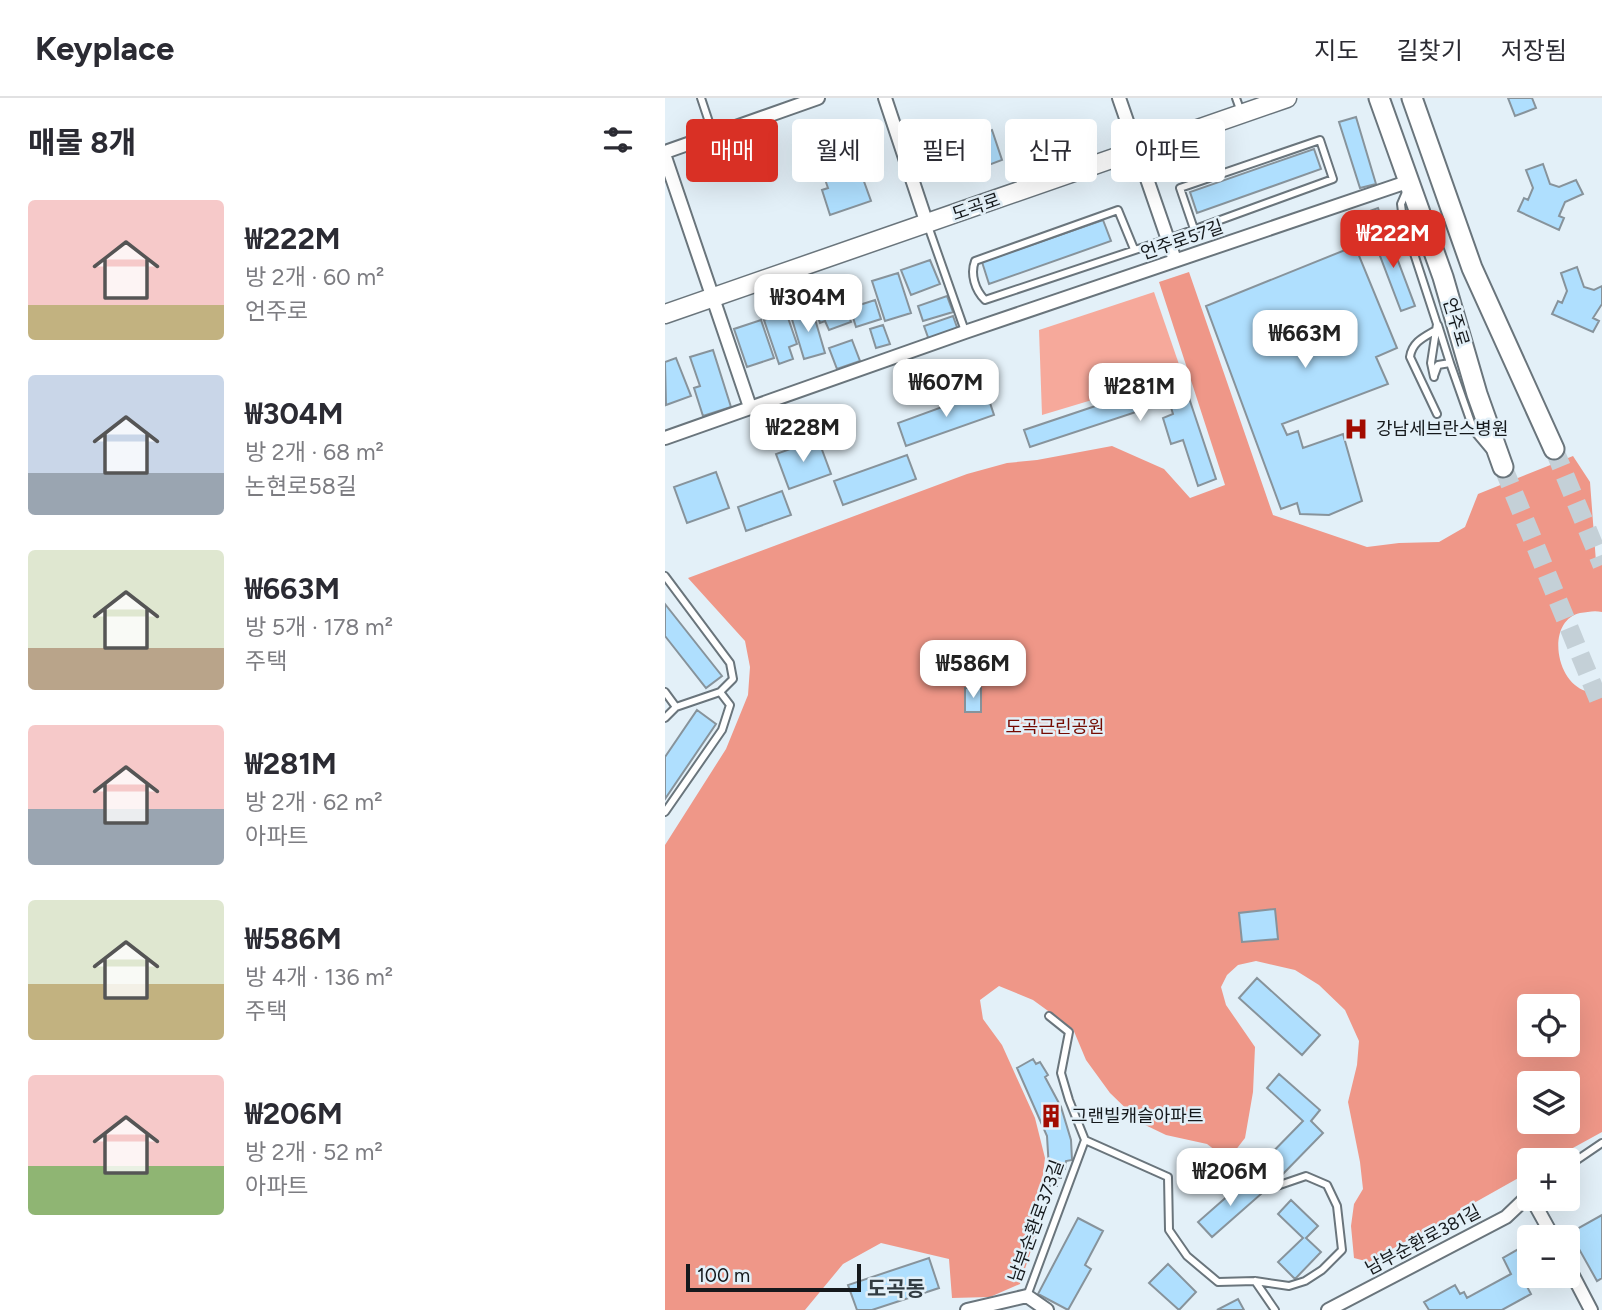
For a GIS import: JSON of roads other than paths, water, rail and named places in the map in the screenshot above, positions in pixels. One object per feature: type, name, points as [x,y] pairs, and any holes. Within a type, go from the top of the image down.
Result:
[{"type":"main road","name":"도곡로","points":[[1210,119],[1239,106],[1287,98]]},
{"type":"main road","name":"언주로","points":[[1379,98],[1410,181],[1503,467]]},
{"type":"main road","name":"언주로","points":[[1412,98],[1472,268],[1554,449]]},
{"type":"main road","name":"도곡로","points":[[665,314],[1111,160]]},
{"type":"street","points":[[757,119],[818,98]]},
{"type":"street","points":[[885,98],[927,224]]},
{"type":"street","points":[[1119,98],[1126,119]]},
{"type":"street","points":[[686,145],[665,154],[750,407]]},
{"type":"street","name":"언주로57길","points":[[665,438],[965,332],[1410,181]]},
{"type":"street","points":[[1148,182],[1175,260]]},
{"type":"street","name":"남부순환로381길","points":[[1328,1310],[1506,1217],[1517,1208]]},
{"type":"street","points":[[1580,1288],[1591,1310]]},
{"type":"street","points":[[1027,1296],[1047,1310]]},
{"type":"street","name":"남부순환로373길","points":[[967,1310],[1027,1296]]},
{"type":"lane","points":[[701,98],[708,119]]},
{"type":"lane","points":[[1134,250],[1118,210],[975,261],[972,268],[974,279],[985,300],[1168,239],[1333,179],[1320,140],[1180,188],[1194,229]]},
{"type":"lane","points":[[1410,181],[1401,204],[1403,220],[1436,327],[1474,431],[1503,467]]},
{"type":"lane","points":[[927,224],[965,332]]},
{"type":"lane","points":[[1436,327],[1431,363],[1434,377],[1439,365],[1451,363]]},
{"type":"lane","points":[[1436,327],[1411,349],[1410,357],[1437,414]]},
{"type":"lane","points":[[665,576],[730,663],[733,679],[720,692],[676,707],[665,718]]},
{"type":"lane","points":[[665,692],[676,707]]},
{"type":"lane","points":[[665,812],[722,730],[730,705],[720,692]]},
{"type":"lane","points":[[1049,1016],[1069,1032],[1061,1073],[1085,1140],[1168,1177],[1169,1230],[1199,1268],[1218,1282],[1255,1281],[1289,1286],[1305,1281],[1322,1270],[1342,1250],[1337,1206],[1327,1185],[1306,1176],[1271,1188]]},
{"type":"lane","name":"남부순환로373길","points":[[1027,1296],[1085,1140]]},
{"type":"lane","points":[[1580,1158],[1602,1143]]},
{"type":"lane","points":[[1255,1281],[1275,1310]]},
{"type":"tunnel","points":[[1554,449],[1602,565]]},
{"type":"tunnel","points":[[1503,467],[1602,708]]},
{"type":"place","name":"강남세브란스병원","points":[[1356,429]]},
{"type":"place","name":"그랜빌캐슬아파트","points":[[1051,1116]]},
{"type":"district","name":"도곡동","points":[[896,1288]]},
{"type":"park label","name":"도곡근린공원","points":[[1055,727]]}]
